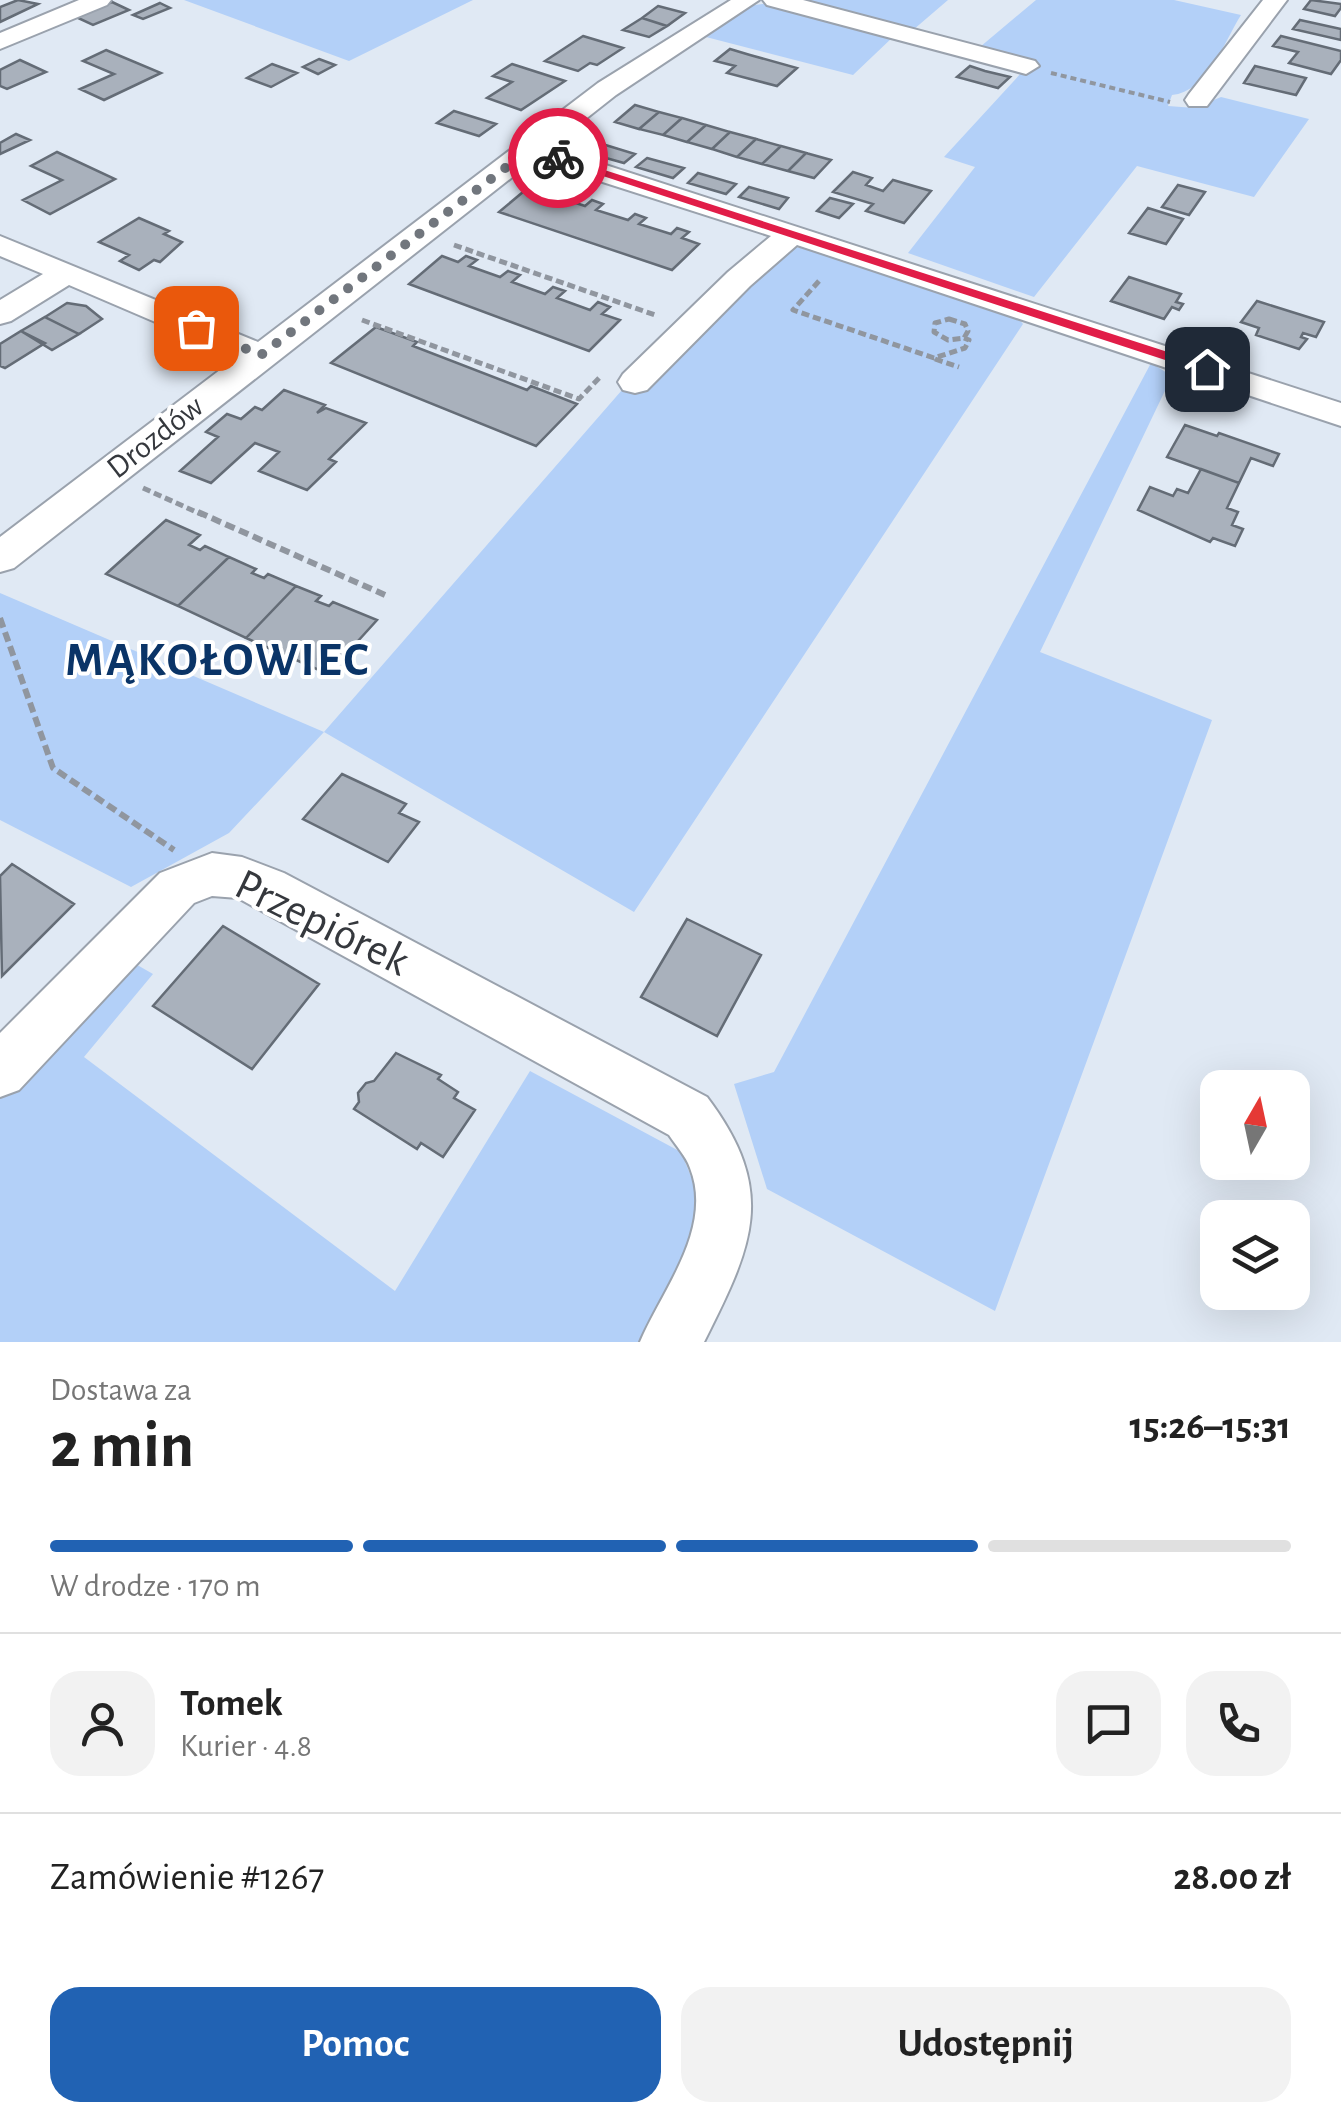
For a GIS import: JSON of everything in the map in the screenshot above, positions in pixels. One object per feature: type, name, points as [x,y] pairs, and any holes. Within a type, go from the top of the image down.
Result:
[{"type":"street","points":[[0,42],[99,0]]},
{"type":"street","name":"Drozdów","points":[[0,558],[607,89],[747,0]]},
{"type":"street","points":[[776,0],[1026,66]]},
{"type":"street","points":[[1198,100],[1275,0]]},
{"type":"street","points":[[530,149],[792,234],[1166,367],[1341,415]]},
{"type":"street","points":[[620,377],[792,234]]},
{"type":"street","points":[[0,245],[261,355]]},
{"type":"street","points":[[0,314],[65,274]]},
{"type":"street","name":"Przepiórek","points":[[0,1071],[177,888],[208,873],[236,875],[268,888],[688,1116],[716,1156],[726,1216],[704,1278],[671,1342]]},
{"type":"path","points":[[1026,66],[1168,102],[1198,100]]},
{"type":"path","points":[[443,242],[658,316]]},
{"type":"path","points":[[819,281],[794,310],[958,367]]},
{"type":"path","points":[[645,330],[669,304]]},
{"type":"path","points":[[354,317],[579,399],[620,377]]},
{"type":"path","points":[[934,358],[965,348],[969,340],[942,338],[933,326],[944,319],[960,321],[968,331],[964,338]]},
{"type":"path","points":[[142,487],[385,595]]},
{"type":"path","points":[[0,618],[54,768],[208,873]]},
{"type":"shaded area","points":[[184,0],[473,0],[349,61]]},
{"type":"shaded area","points":[[792,0],[948,0],[913,30]]},
{"type":"shaded area","points":[[1036,0],[1174,0],[1241,15],[1205,75],[1184,92],[1172,95],[1168,106],[1195,108],[1221,97],[1309,119],[1254,197],[1137,166],[1034,297],[908,253],[975,167],[944,157],[1023,71],[980,47]]},
{"type":"shaded area","points":[[770,3],[894,36],[853,75],[706,37],[748,6]]},
{"type":"shaded area","points":[[812,247],[1014,313],[1023,324],[634,912],[324,732],[622,390],[787,248]]},
{"type":"shaded area","points":[[1151,363],[1172,376],[1040,652],[1212,720],[995,1311],[767,1189],[734,1084],[774,1072]]},
{"type":"shaded area","points":[[0,593],[324,732],[229,833],[131,887],[0,820]]},
{"type":"shaded area","points":[[125,958],[153,974],[84,1057],[395,1291],[530,1071],[681,1152],[699,1196],[695,1272],[658,1342],[0,1342],[0,1096]]},
{"type":"building","points":[[18,0],[38,4],[0,22],[0,7]]},
{"type":"building","points":[[1311,0],[1341,4],[1341,8],[1335,16],[1304,9]]},
{"type":"building","points":[[112,2],[129,10],[93,25],[76,17]]},
{"type":"building","points":[[160,3],[170,8],[143,19],[133,15]]},
{"type":"building","points":[[658,6],[685,13],[667,26],[642,18]]},
{"type":"building","points":[[642,18],[667,26],[649,37],[623,30]]},
{"type":"building","points":[[1300,20],[1341,29],[1341,40],[1293,29]]},
{"type":"building","points":[[583,36],[623,48],[597,65],[590,63],[578,71],[545,61]]},
{"type":"building","points":[[1281,36],[1341,51],[1341,60],[1331,74],[1289,63],[1298,52],[1273,46]]},
{"type":"building","points":[[730,49],[797,68],[777,86],[727,73],[735,66],[715,61]]},
{"type":"building","points":[[106,50],[161,73],[104,100],[80,89],[114,74],[83,61]]},
{"type":"building","points":[[319,59],[335,65],[318,74],[303,67]]},
{"type":"building","points":[[20,60],[46,72],[7,89],[0,86],[0,70]]},
{"type":"building","points":[[272,64],[297,73],[271,87],[247,78]]},
{"type":"building","points":[[512,64],[565,81],[521,110],[487,98],[512,82],[493,76]]},
{"type":"building","points":[[970,66],[1010,77],[998,88],[957,77]]},
{"type":"building","points":[[1255,66],[1306,78],[1296,95],[1244,83]]},
{"type":"building","points":[[635,105],[659,112],[639,129],[615,122]]},
{"type":"building","points":[[454,111],[496,124],[479,136],[437,123]]},
{"type":"building","points":[[659,112],[682,118],[663,135],[639,129]]},
{"type":"building","points":[[682,118],[706,125],[687,142],[663,135]]},
{"type":"building","points":[[706,125],[730,132],[712,149],[687,142]]},
{"type":"building","points":[[730,132],[756,139],[737,157],[712,149]]},
{"type":"building","points":[[16,134],[30,140],[0,154],[0,143]]},
{"type":"building","points":[[756,139],[781,146],[762,164],[737,157]]},
{"type":"building","points":[[599,143],[635,154],[624,163],[588,153]]},
{"type":"building","points":[[781,146],[806,153],[788,171],[762,164]]},
{"type":"building","points":[[57,152],[115,179],[50,214],[23,200],[62,180],[31,166]]},
{"type":"building","points":[[806,153],[831,160],[814,178],[788,171]]},
{"type":"building","points":[[647,158],[684,168],[673,178],[636,167]]},
{"type":"building","points":[[853,172],[872,178],[866,185],[883,191],[893,180],[931,191],[904,223],[866,211],[873,204],[833,192]]},
{"type":"building","points":[[698,173],[736,184],[726,194],[688,183]]},
{"type":"building","points":[[1178,185],[1205,192],[1189,215],[1162,207]]},
{"type":"building","points":[[529,187],[544,193],[551,187],[562,191],[555,196],[585,206],[592,200],[603,204],[596,210],[628,220],[635,214],[646,218],[639,224],[671,234],[677,228],[689,232],[682,238],[699,244],[672,270],[499,212]]},
{"type":"building","points":[[749,187],[788,198],[779,209],[739,197]]},
{"type":"building","points":[[830,198],[853,204],[839,218],[817,211]]},
{"type":"building","points":[[1148,208],[1183,219],[1166,244],[1129,233]]},
{"type":"building","points":[[139,218],[169,231],[164,234],[182,242],[160,262],[154,260],[139,270],[120,261],[129,255],[99,242]]},
{"type":"building","points":[[442,256],[458,262],[466,256],[477,260],[469,266],[500,277],[508,271],[520,275],[512,282],[545,294],[553,287],[565,291],[557,298],[590,310],[598,302],[610,307],[602,314],[620,320],[589,351],[409,284]]},
{"type":"building","points":[[1129,277],[1181,294],[1176,302],[1183,304],[1179,310],[1172,307],[1164,319],[1111,301]]},
{"type":"building","points":[[1257,301],[1324,322],[1316,337],[1303,333],[1301,337],[1307,339],[1299,349],[1256,335],[1259,328],[1241,322]]},
{"type":"building","points":[[67,303],[86,306],[102,319],[79,334],[45,317]]},
{"type":"building","points":[[45,317],[79,334],[52,350],[21,331]]},
{"type":"building","points":[[376,327],[417,342],[413,346],[527,390],[531,386],[577,404],[536,446],[331,363]]},
{"type":"building","points":[[21,331],[45,343],[5,368],[0,366],[0,344]]},
{"type":"building","points":[[284,390],[325,405],[317,413],[326,408],[366,423],[329,459],[336,462],[307,490],[259,471],[279,452],[255,443],[211,483],[180,471],[218,437],[206,432],[227,414],[241,419],[255,407],[262,410]]},
{"type":"building","points":[[1185,425],[1279,454],[1273,466],[1251,458],[1239,483],[1167,457]]},
{"type":"building","points":[[1201,469],[1239,483],[1227,508],[1238,512],[1232,525],[1243,529],[1235,546],[1213,538],[1210,542],[1138,510],[1150,487],[1173,496],[1177,489],[1188,493]]},
{"type":"building","points":[[166,520],[200,535],[189,545],[200,550],[205,546],[229,557],[178,606],[106,574]]},
{"type":"building","points":[[229,557],[256,569],[252,573],[264,578],[268,574],[296,586],[246,638],[178,606]]},
{"type":"building","points":[[296,586],[321,596],[316,601],[329,606],[333,602],[377,620],[328,674],[246,638]]},
{"type":"building","points":[[342,774],[406,804],[399,813],[419,822],[388,862],[303,819]]},
{"type":"building","points":[[12,864],[74,904],[2,976],[0,876]]},
{"type":"building","points":[[687,919],[761,955],[717,1036],[641,997]]},
{"type":"building","points":[[223,926],[319,984],[252,1069],[153,1006]]},
{"type":"building","points":[[396,1053],[441,1075],[438,1079],[458,1092],[454,1098],[475,1110],[443,1157],[421,1143],[417,1149],[354,1109],[359,1102],[358,1093],[366,1083],[374,1081]]},
{"type":"way so far","points":[[196,328],[261,355],[530,149],[558,158]]},
{"type":"district","name":"MĄKOŁOWIEC","points":[[218,661]]},
{"type":"route","points":[[558,158],[1207,369]]}]
